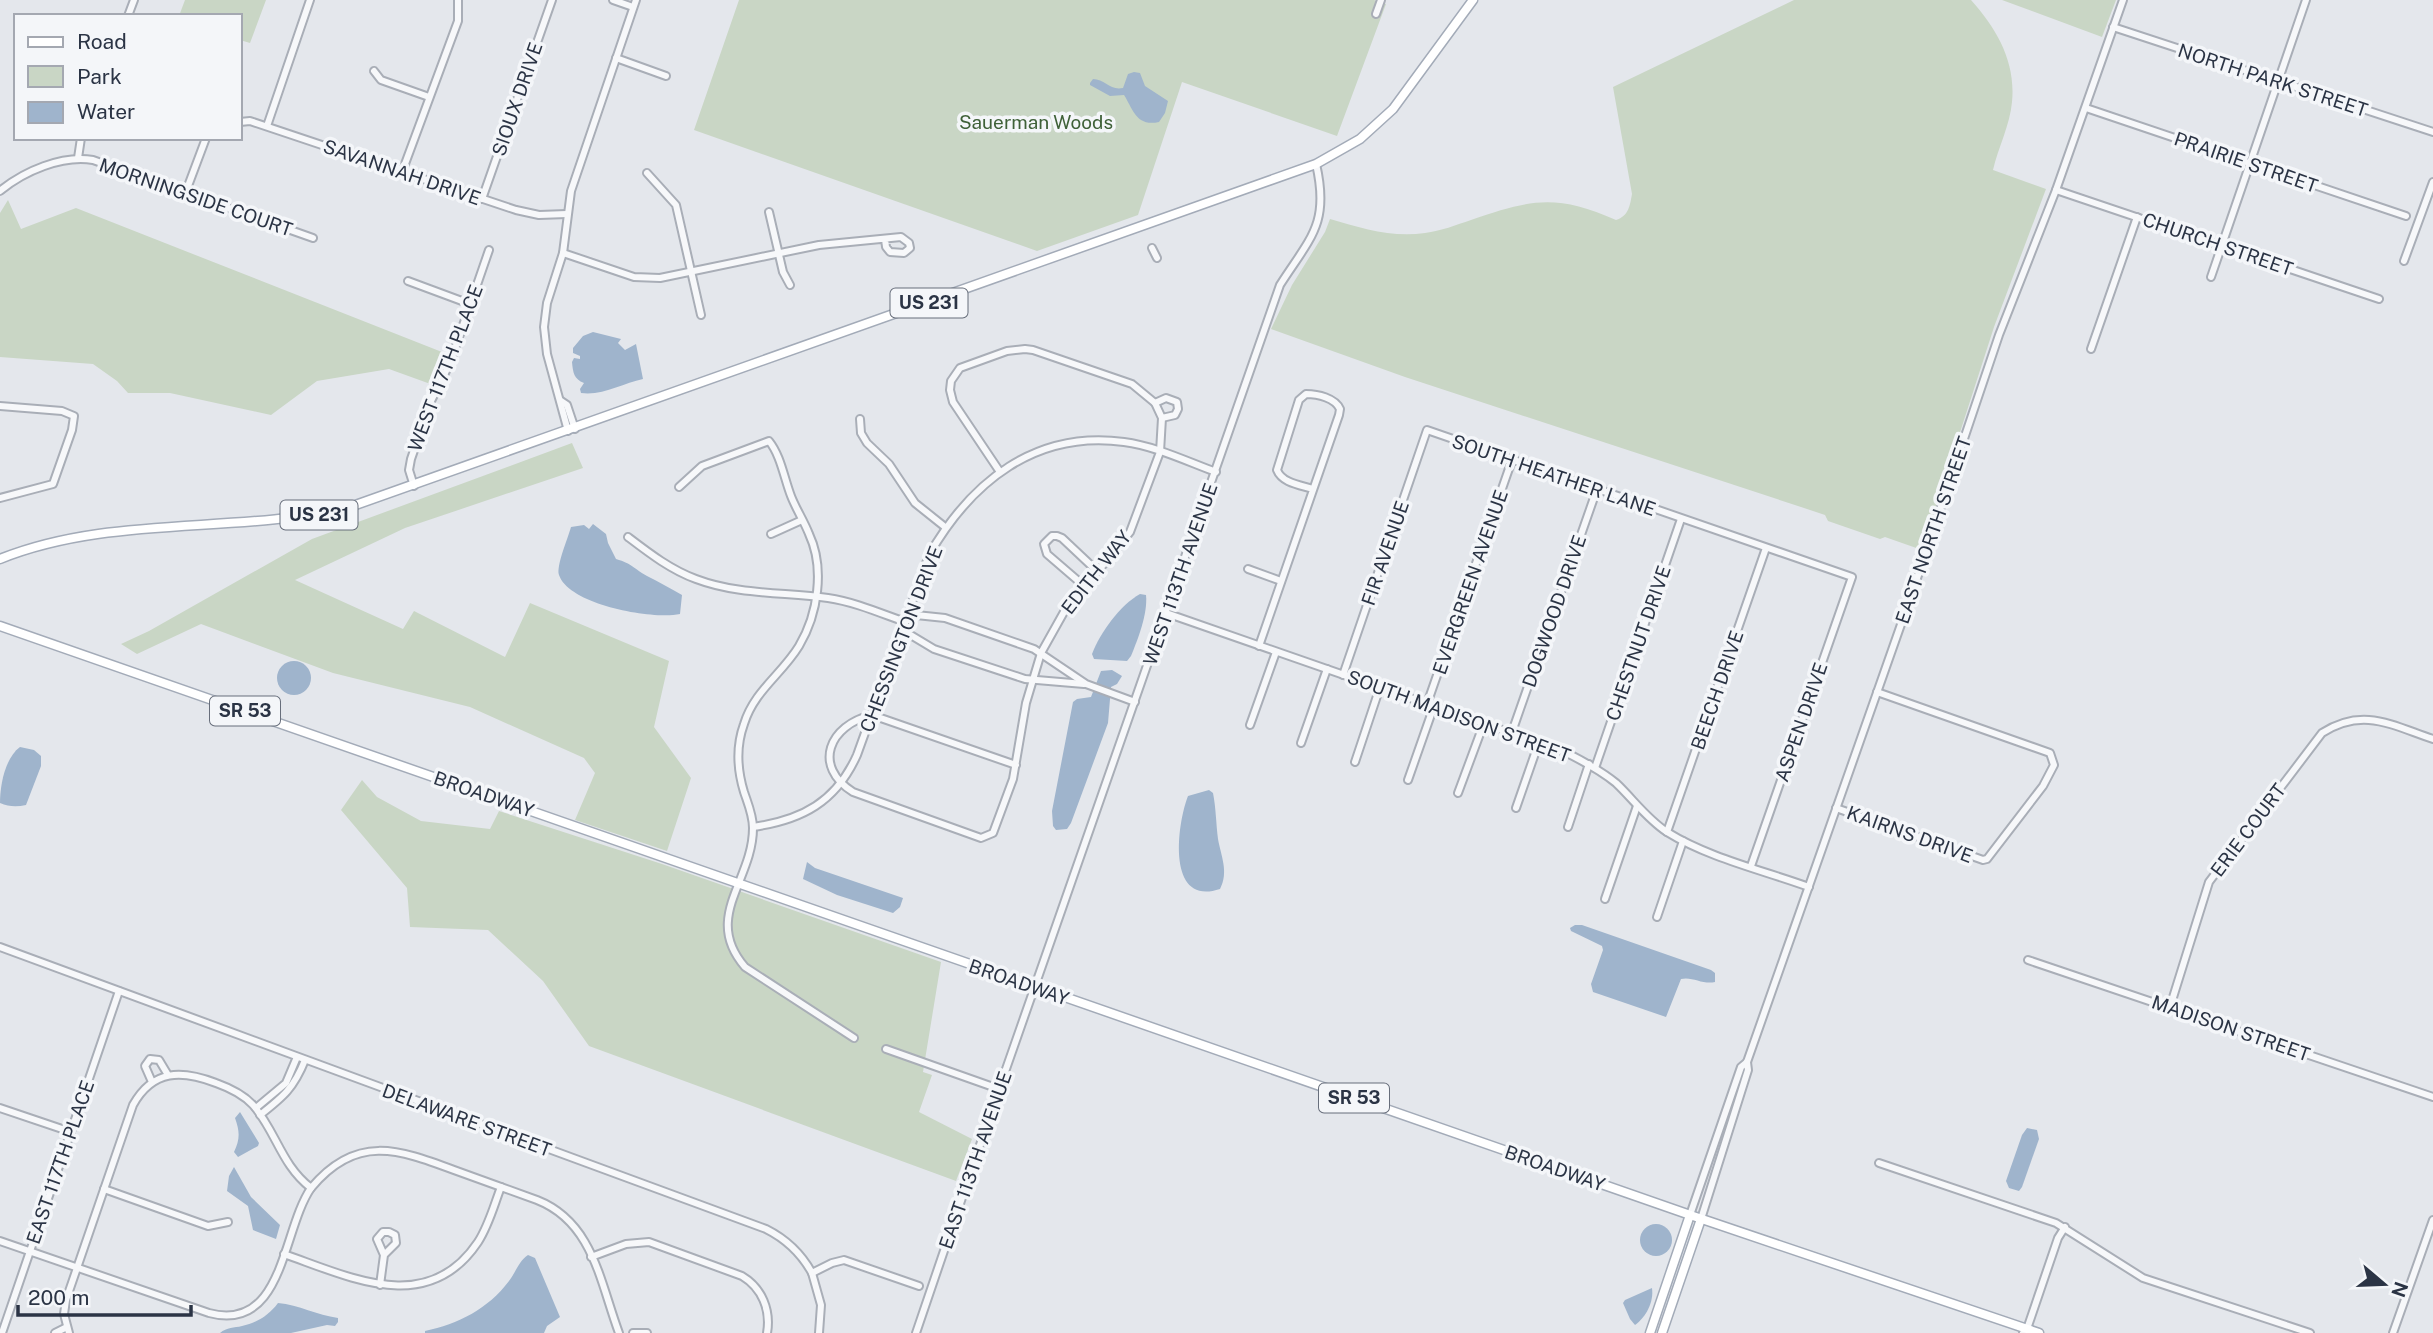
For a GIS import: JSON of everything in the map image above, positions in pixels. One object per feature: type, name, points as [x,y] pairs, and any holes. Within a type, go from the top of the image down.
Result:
[{"type":"main road","name":"US 231","points":[[0,559],[46,545],[113,534],[301,518],[347,508],[1316,164],[1360,139],[1393,109],[1473,0]]},
{"type":"main road","name":"BROADWAY","points":[[0,626],[2026,1332],[2039,1333]]},
{"type":"main road","points":[[1650,1333],[1690,1215]]},
{"type":"main road","points":[[1662,1333],[1701,1219]]},
{"type":"street","points":[[267,126],[310,0]]},
{"type":"street","points":[[402,172],[458,20],[458,0]]},
{"type":"street","name":"SIOUX DRIVE","points":[[482,199],[552,0]]},
{"type":"street","points":[[572,430],[549,364],[544,327],[549,294],[563,253],[571,191],[635,4],[613,0]]},
{"type":"street","points":[[1376,14],[1381,0]]},
{"type":"street","name":"EAST NORTH STREET","points":[[1701,1219],[1748,1069],[1747,1062],[1999,335],[2056,190],[2123,0]]},
{"type":"street","points":[[2211,277],[2306,0]]},
{"type":"street","name":"NORTH PARK STREET","points":[[2113,27],[2433,132]]},
{"type":"street","points":[[616,58],[666,76]]},
{"type":"street","points":[[374,71],[380,80],[429,97]]},
{"type":"street","name":"PRAIRIE STREET","points":[[2085,108],[2406,216]]},
{"type":"street","name":"SAVANNAH DRIVE","points":[[242,122],[250,121],[267,126],[482,199],[539,215],[567,214]]},
{"type":"street","points":[[0,191],[11,182],[63,160],[78,158],[81,140]]},
{"type":"street","points":[[186,194],[205,140]]},
{"type":"street","name":"MORNINGSIDE COURT","points":[[78,158],[93,160],[313,238]]},
{"type":"street","name":"WEST 113TH AVENUE","points":[[1036,988],[1280,285],[1313,236],[1318,223],[1321,188],[1316,164]]},
{"type":"street","points":[[647,173],[676,205],[701,315]]},
{"type":"street","points":[[2404,261],[2433,182]]},
{"type":"street","name":"CHURCH STREET","points":[[2056,190],[2379,299]]},
{"type":"street","points":[[769,212],[777,252],[790,285]]},
{"type":"street","points":[[2091,349],[2137,217]]},
{"type":"street","points":[[563,253],[634,276],[660,278],[777,252],[886,239]]},
{"type":"street","points":[[1152,248],[1157,258]]},
{"type":"street","name":"WEST 117TH PLACE","points":[[414,486],[408,470],[411,459],[431,401],[450,363],[489,250]]},
{"type":"street","points":[[408,281],[470,304]]},
{"type":"street","name":"EDITH WAY","points":[[841,783],[853,792],[981,838],[990,835],[996,828],[1016,765],[1031,680],[1041,653],[1055,625],[1083,585],[1130,532],[1160,452],[1162,418],[1155,402],[1132,384],[1033,350],[1006,351],[966,365],[955,373],[951,381],[951,396],[1000,472]]},
{"type":"street","points":[[1259,646],[1313,489],[1340,409],[1334,402],[1309,394],[1299,400],[1277,470],[1284,480],[1313,489]]},
{"type":"street","name":"EDITH WAY","points":[[1155,402],[1166,398],[1177,402],[1178,410],[1175,415],[1162,418]]},
{"type":"street","points":[[0,406],[62,411],[74,416],[72,430],[53,484],[0,498]]},
{"type":"street","points":[[860,419],[861,433],[867,443],[889,464],[915,503],[945,527]]},
{"type":"street","name":"SOUTH HEATHER LANE","points":[[1427,430],[1852,577]]},
{"type":"street","name":"FIR AVENUE","points":[[1343,675],[1427,430]]},
{"type":"street","points":[[679,487],[702,466],[769,441],[815,552],[818,571],[811,621],[798,648],[754,701],[743,726],[738,753],[739,767],[753,827],[750,850],[726,923],[727,937],[734,956],[744,967],[854,1038]]},
{"type":"street","name":"CHESSINGTON DRIVE","points":[[753,827],[777,824],[807,812],[820,804],[841,783],[853,764],[872,715],[929,555],[945,527],[971,496],[1000,472],[1038,451],[1074,442],[1126,442],[1216,472]]},
{"type":"street","name":"EVERGREEN AVENUE","points":[[1408,780],[1512,460]]},
{"type":"street","name":"DOGWOOD DRIVE","points":[[1512,732],[1597,489]]},
{"type":"street","name":"CHESTNUT DRIVE","points":[[1567,827],[1592,766],[1681,519]]},
{"type":"street","points":[[771,534],[802,520]]},
{"type":"street","points":[[1083,585],[1047,554],[1044,544],[1047,540],[1057,536],[1062,538],[1097,571]]},
{"type":"street","points":[[628,537],[671,567],[696,579],[731,589],[816,597],[862,606],[905,622]]},
{"type":"street","name":"BEECH DRIVE","points":[[1667,832],[1766,548]]},
{"type":"street","points":[[1248,569],[1281,582]]},
{"type":"street","name":"ASPEN DRIVE","points":[[1751,866],[1852,577]]},
{"type":"street","name":"SOUTH MADISON STREET","points":[[1166,613],[1539,742],[1592,766],[1616,784],[1667,832],[1683,841],[1808,887]]},
{"type":"street","points":[[905,622],[916,615],[944,618],[1041,653],[1090,686]]},
{"type":"street","points":[[905,622],[909,634],[934,649],[1031,680],[1090,686],[1135,702]]},
{"type":"street","points":[[1250,724],[1276,652]]},
{"type":"street","points":[[1301,743],[1327,669]]},
{"type":"street","points":[[1355,762],[1380,687]]},
{"type":"street","name":"KAIRNS DRIVE","points":[[1836,808],[1983,860],[1987,859],[2043,786],[2054,765],[2050,753],[1877,692]]},
{"type":"street","points":[[841,783],[829,759],[835,736],[853,720],[872,715],[1016,765]]},
{"type":"street","name":"ERIE COURT","points":[[2170,1007],[2209,882],[2322,733],[2350,719],[2382,722],[2433,739]]},
{"type":"street","points":[[1458,793],[1484,723]]},
{"type":"street","points":[[1516,808],[1539,742]]},
{"type":"street","points":[[1605,899],[1637,806]]},
{"type":"street","points":[[1657,917],[1683,841]]},
{"type":"street","name":"DELAWARE STREET","points":[[0,947],[766,1230],[796,1250],[811,1273],[818,1287],[821,1305],[819,1333]]},
{"type":"street","name":"MADISON STREET","points":[[2028,960],[2433,1097]]},
{"type":"street","name":"EAST 113TH AVENUE","points":[[916,1333],[1036,988]]},
{"type":"street","name":"EAST 117TH PLACE","points":[[2,1333],[119,991]]},
{"type":"street","points":[[886,1049],[999,1089]]},
{"type":"street","points":[[258,1112],[286,1083],[297,1057]]},
{"type":"street","points":[[152,1083],[145,1066],[150,1059],[159,1060],[168,1075]]},
{"type":"street","points":[[258,1112],[290,1090],[305,1060]]},
{"type":"street","name":"EAST NORTH STREET","points":[[1690,1215],[1741,1067],[1747,1062]]},
{"type":"street","points":[[55,1333],[68,1330],[64,1314],[66,1300],[77,1267],[133,1105],[143,1090],[152,1083],[168,1075],[193,1074],[238,1092],[258,1112],[293,1173],[310,1188]]},
{"type":"street","points":[[0,1108],[71,1132]]},
{"type":"street","points":[[0,1241],[221,1315],[236,1314],[252,1308],[267,1295],[301,1205],[310,1188],[322,1175],[341,1162],[367,1152],[382,1150],[408,1153],[548,1204],[564,1215],[580,1232],[619,1333]]},
{"type":"street","points":[[1879,1163],[2064,1227],[2143,1278],[2309,1333]]},
{"type":"street","points":[[284,1254],[380,1285],[396,1287],[420,1283],[436,1278],[466,1257],[479,1240],[501,1187]]},
{"type":"street","points":[[104,1189],[208,1226],[228,1222]]},
{"type":"street","points":[[2393,1333],[2433,1220]]},
{"type":"street","points":[[2026,1332],[2064,1227]]},
{"type":"street","points":[[591,1257],[633,1242],[656,1244],[742,1276],[759,1290],[766,1306],[767,1333]]},
{"type":"street","points":[[380,1285],[384,1255]]},
{"type":"street","points":[[811,1273],[844,1260],[919,1286]]},
{"type":"street","points":[[633,1333],[647,1333]]},
{"type":"green space","points":[[185,0],[266,0],[250,43],[242,41],[242,14],[180,14]]},
{"type":"green space","name":"Sauerman Woods","points":[[739,0],[1374,0],[1386,4],[1337,136],[1182,82],[1138,215],[1037,251],[694,130]]},
{"type":"green space","points":[[1794,0],[1971,0],[1996,34],[2011,73],[2011,111],[1993,170],[2046,189],[1994,327],[1922,550],[1885,537],[1880,539],[1828,521],[1825,515],[1405,377],[1271,329],[1292,285],[1325,232],[1330,219],[1377,231],[1413,234],[1443,229],[1511,207],[1544,202],[1577,206],[1616,220],[1624,216],[1632,194],[1613,87]]},
{"type":"green space","points":[[2002,0],[2116,0],[2102,37]]},
{"type":"green space","points":[[8,200],[21,229],[76,208],[447,354],[436,386],[389,369],[317,381],[271,415],[170,393],[128,393],[117,381],[93,364],[0,357],[0,213]]},
{"type":"green space","points":[[572,443],[583,468],[405,528],[295,580],[403,629],[414,611],[505,657],[530,603],[669,661],[654,727],[691,778],[667,851],[575,820],[595,773],[584,758],[470,707],[333,673],[201,624],[137,654],[121,644],[312,539]]},
{"type":"green space","points":[[362,780],[377,797],[421,821],[490,829],[499,811],[662,864],[941,962],[923,1072],[932,1075],[919,1112],[972,1139],[956,1181],[589,1046],[543,981],[488,930],[410,927],[407,888],[341,810]]},
{"type":"water","points":[[1140,73],[1145,86],[1168,101],[1159,122],[1145,122],[1136,116],[1124,95],[1110,96],[1090,85],[1093,79],[1115,88],[1123,88],[1128,74]]},
{"type":"water","points":[[593,332],[621,339],[618,343],[625,350],[636,344],[643,379],[605,391],[581,393],[580,389],[584,383],[575,375],[572,362],[574,358],[580,359],[580,356],[573,353],[573,348],[583,336]]},
{"type":"water","points":[[593,524],[606,534],[616,559],[630,564],[682,595],[680,614],[651,615],[613,608],[578,595],[566,586],[559,571],[571,527],[584,525],[589,529]]},
{"type":"water","points":[[1140,594],[1146,595],[1145,610],[1131,656],[1127,661],[1094,659],[1092,654],[1105,629],[1125,605]]},
{"type":"water","points":[[294,661],[306,666],[311,678],[306,690],[294,695],[282,690],[277,678],[282,666]]},
{"type":"water","points":[[1112,670],[1122,676],[1117,684],[1111,687],[1108,723],[1071,823],[1067,829],[1056,830],[1053,826],[1052,811],[1073,702],[1091,697],[1101,671]]},
{"type":"water","points":[[20,747],[34,750],[41,756],[41,766],[26,805],[0,803],[2,780],[7,765]]},
{"type":"water","points":[[1209,790],[1213,793],[1224,876],[1220,889],[1203,891],[1191,886],[1183,875],[1179,842],[1188,796]]},
{"type":"water","points":[[807,862],[815,868],[903,898],[900,907],[893,913],[837,895],[803,879]]},
{"type":"water","points":[[1582,925],[1711,970],[1715,973],[1715,982],[1681,979],[1666,1017],[1593,992],[1591,984],[1602,946],[1571,931],[1570,928]]},
{"type":"water","points":[[240,1112],[259,1143],[238,1157],[234,1152],[239,1135],[235,1118]]},
{"type":"water","points":[[2027,1128],[2037,1130],[2039,1139],[2019,1191],[2009,1188],[2006,1181]]},
{"type":"water","points":[[234,1167],[251,1197],[280,1225],[276,1239],[253,1230],[248,1206],[227,1191],[229,1176]]},
{"type":"water","points":[[1656,1224],[1667,1229],[1672,1240],[1667,1251],[1656,1256],[1645,1251],[1640,1240],[1645,1229]]},
{"type":"water","points":[[528,1255],[535,1258],[560,1317],[547,1326],[544,1333],[425,1333],[461,1319],[492,1300]]},
{"type":"water","points":[[1652,1288],[1648,1309],[1635,1325],[1623,1303]]},
{"type":"water","points":[[278,1303],[338,1318],[338,1322],[335,1326],[327,1325],[291,1333],[220,1333],[258,1321]]}]
